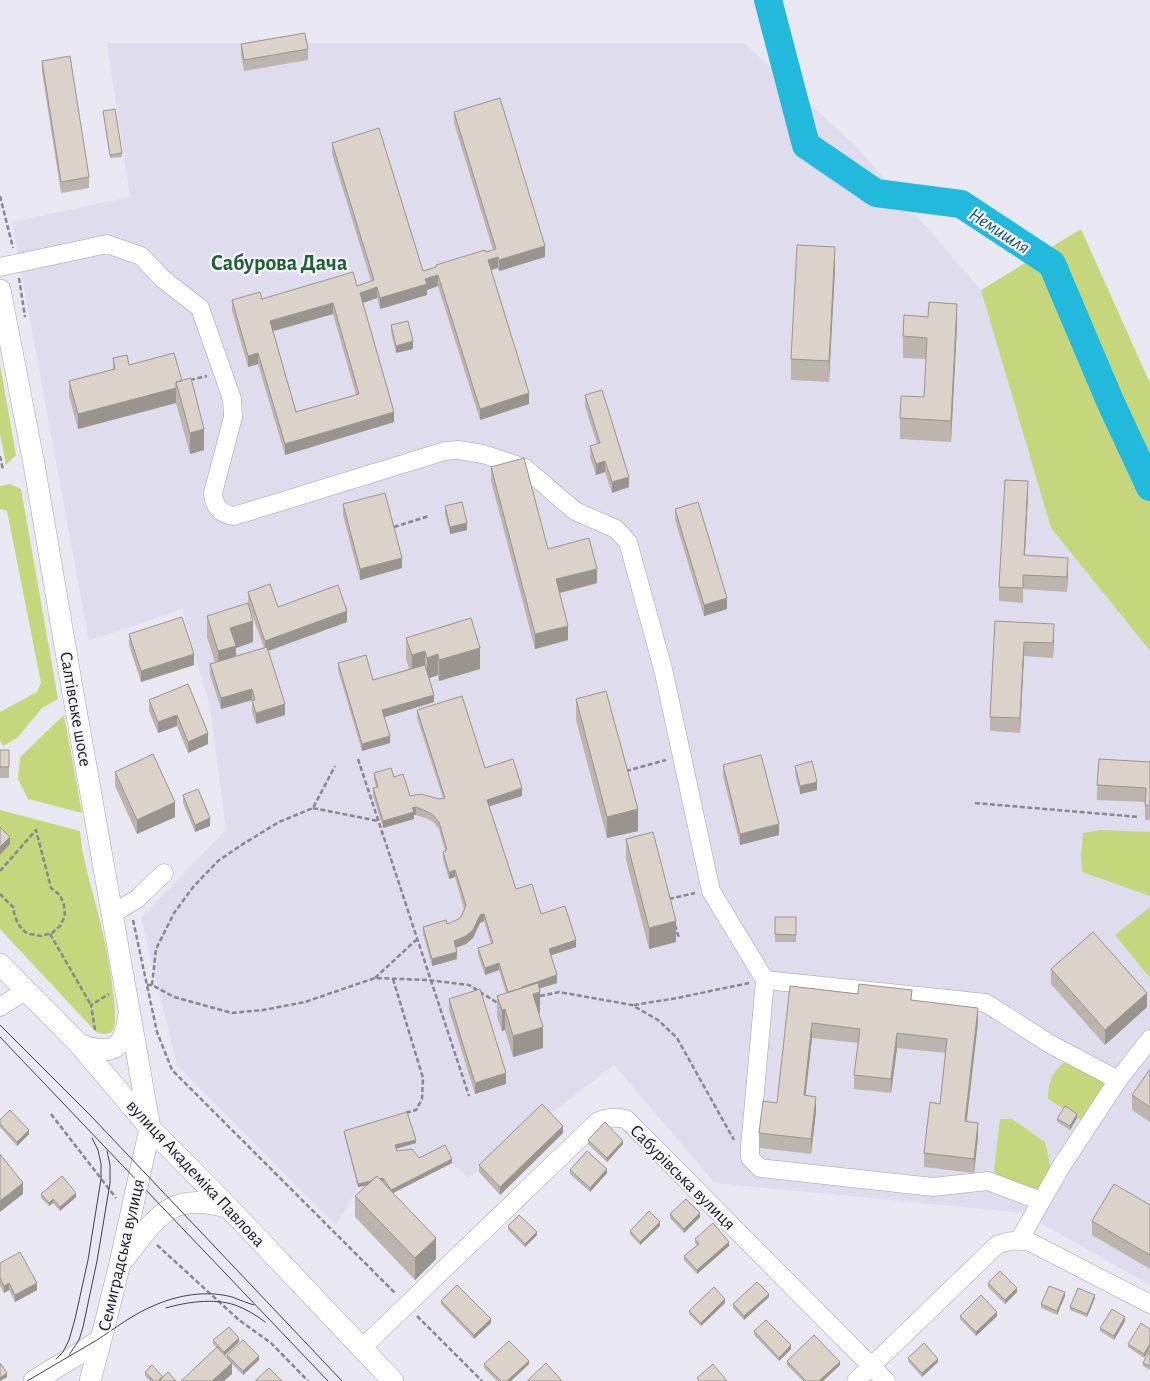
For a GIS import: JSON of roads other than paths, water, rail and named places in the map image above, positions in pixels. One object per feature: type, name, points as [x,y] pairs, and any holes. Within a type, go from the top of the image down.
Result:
[{"type":"main road","name":"Салтівське шосе","points":[[0,290],[34,464],[150,1128]]},
{"type":"main road","name":"вулиця Академіка Павлова","points":[[0,964],[25,991],[87,1038],[150,1128],[229,1208],[392,1381]]},
{"type":"main road","points":[[87,1038],[94,1049],[102,1051],[117,1046],[125,1033],[129,1012]]},
{"type":"main road","name":"Семиградська вулиця","points":[[90,1381],[120,1263],[150,1128]]},
{"type":"main road","points":[[120,1263],[154,1222],[170,1209],[185,1203],[196,1202],[229,1208]]},
{"type":"main road","points":[[34,1381],[101,1340]]},
{"type":"street","points":[[0,267],[108,244],[141,256],[163,279],[200,308],[232,399],[233,417],[213,492],[213,500],[216,506],[227,514],[234,516],[445,451],[458,450],[483,454],[525,468],[576,511],[616,530],[628,542],[663,669],[711,888],[765,980],[750,1158],[760,1168],[933,1187],[988,1181],[1041,1201]]},
{"type":"street","points":[[112,914],[137,899],[164,873]]},
{"type":"street","points":[[765,980],[986,1003],[1050,1044],[1118,1080]]},
{"type":"street","points":[[0,1006],[25,991]]},
{"type":"street","points":[[1019,1240],[1066,1158],[1118,1080],[1150,1039]]},
{"type":"street","name":"Сабурівська вулиця","points":[[362,1348],[598,1121],[616,1117],[626,1119],[886,1381]]},
{"type":"street","points":[[856,1381],[997,1245],[1008,1241],[1030,1242],[1150,1304]]},
{"type":"waterway","name":"Немишля","points":[[768,0],[806,145],[876,193],[961,204],[1052,264],[1110,401],[1150,487]]},
{"type":"tram line","points":[[0,1025],[91,1116],[342,1381]]},
{"type":"tram line","points":[[0,1037],[328,1381]]},
{"type":"tram line","points":[[56,1359],[63,1352],[69,1340],[88,1260],[101,1179],[101,1164],[98,1150],[92,1138]]},
{"type":"tram line","points":[[69,1355],[79,1340],[83,1327],[97,1261],[110,1183],[110,1165],[107,1151]]},
{"type":"tram line","points":[[27,1381],[139,1313],[162,1302],[182,1296],[212,1294],[232,1297],[254,1305]]},
{"type":"tram line","points":[[166,1308],[200,1302],[227,1303],[247,1310],[265,1322]]},
{"type":"district","name":"Сабурова Дача","points":[[279,262]]}]
